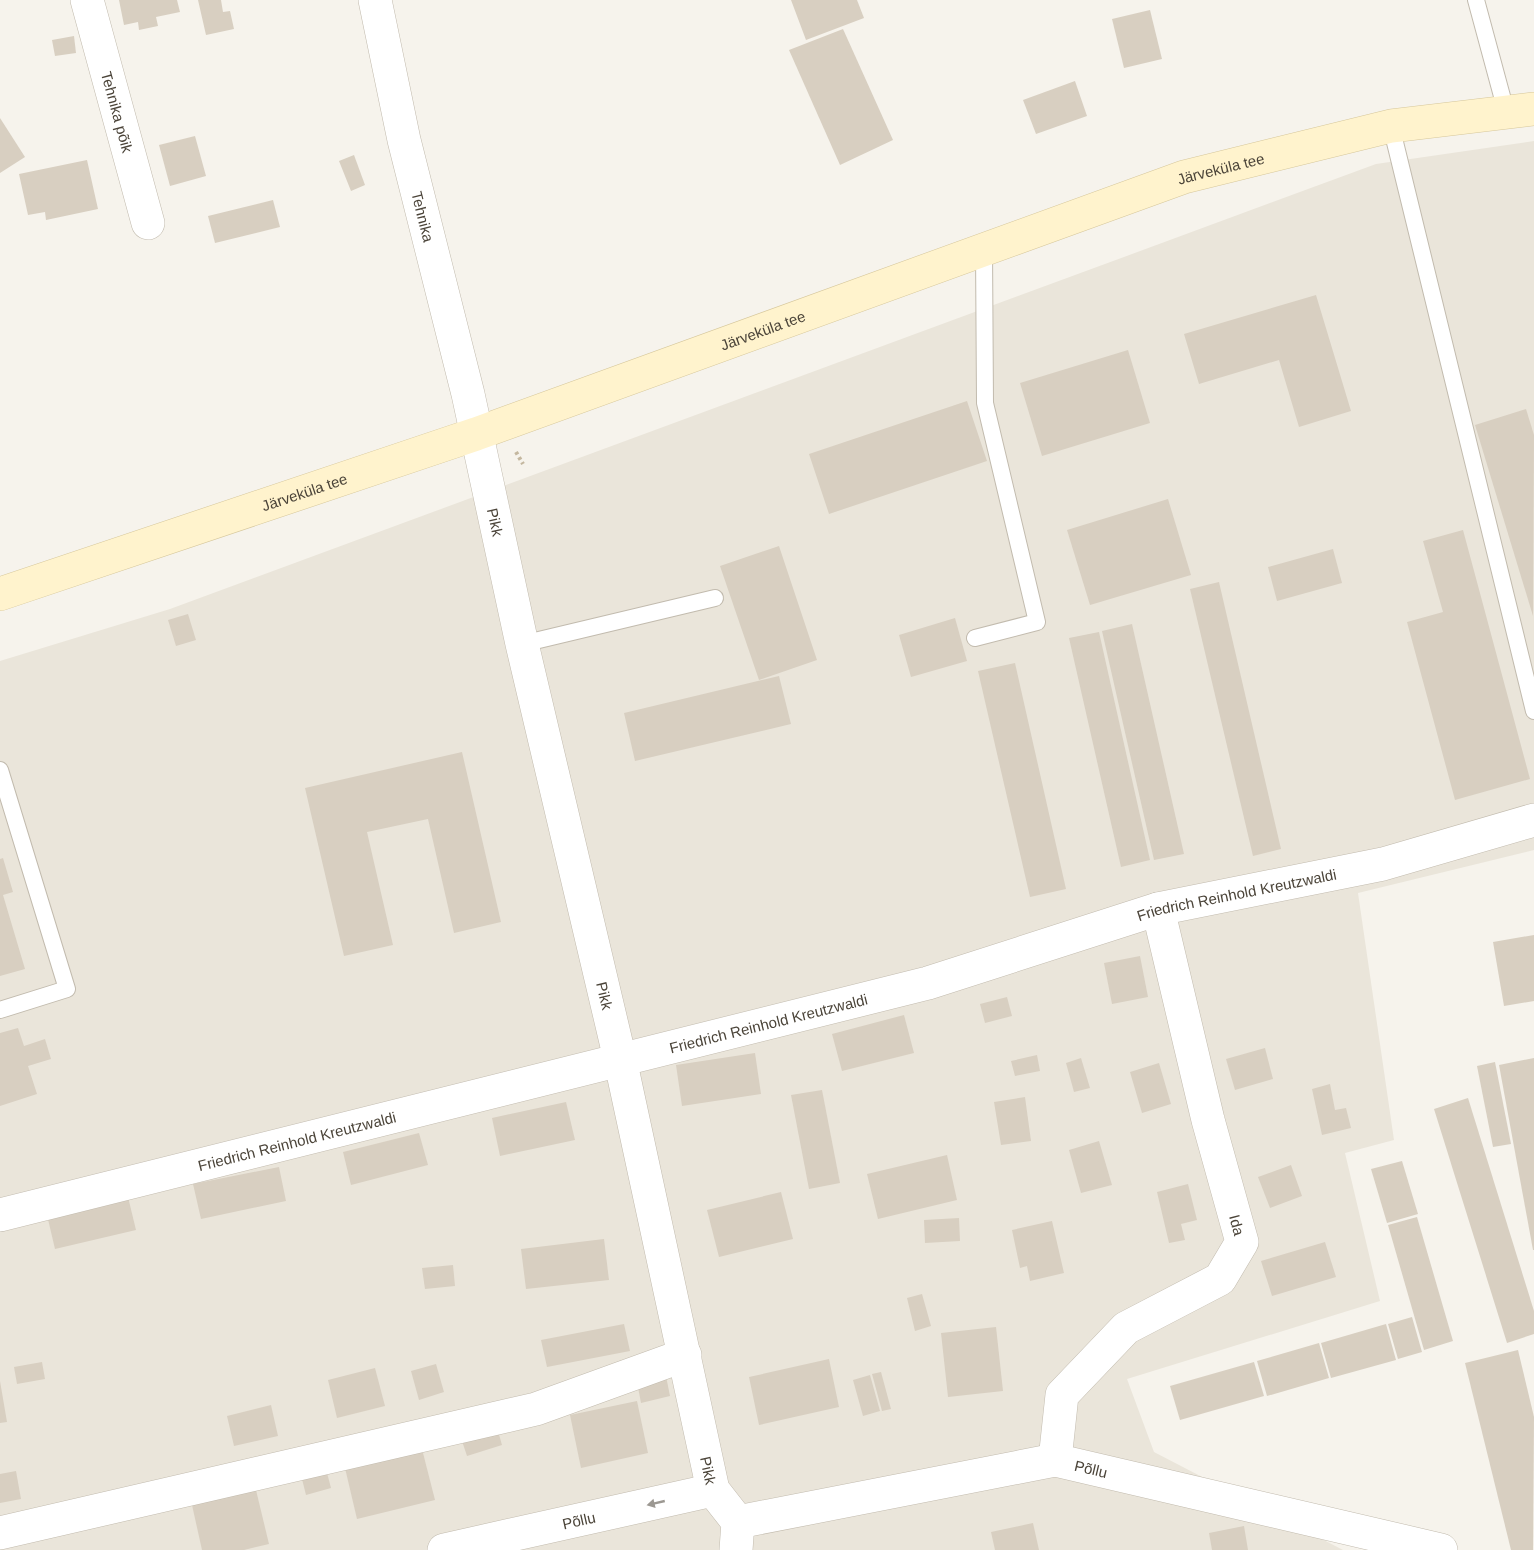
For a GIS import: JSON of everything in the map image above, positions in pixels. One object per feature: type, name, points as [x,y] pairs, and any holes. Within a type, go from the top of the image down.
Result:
[{"type":"main road","name":"Järveküla tee","points":[[0,594],[477,434],[1184,177],[1391,126],[1520,110]]},
{"type":"street","name":"Tehnika põik","points":[[87,0],[148,223]]},
{"type":"street","name":"Tehnika","points":[[375,0],[404,140],[477,434]]},
{"type":"street","name":"Pikk","points":[[477,434],[522,644],[620,1059],[713,1490],[737,1536]]},
{"type":"street","name":"Friedrich Reinhold Kreutzwaldi","points":[[0,1215],[928,983],[1158,909],[1383,864],[1534,820]]},
{"type":"street","name":"Ida","points":[[1055,1460],[1062,1395],[1126,1328],[1220,1279],[1242,1242],[1208,1120],[1158,909]]},
{"type":"street","points":[[0,1533],[536,1409],[685,1355]]},
{"type":"street","name":"Põllu","points":[[737,1536],[1055,1460],[1441,1550]]},
{"type":"street","name":"Põllu","points":[[444,1550],[713,1490]]},
{"type":"lane","points":[[1476,0],[1520,110]]},
{"type":"lane","points":[[1391,126],[1534,711]]},
{"type":"lane","points":[[975,638],[1037,622],[985,403],[984,249]]},
{"type":"lane","points":[[522,644],[715,598]]},
{"type":"lane","points":[[0,770],[67,989],[0,1010]]},
{"type":"shaded area","points":[[1534,141],[1534,850],[1358,893],[1394,1140],[1345,1153],[1380,1301],[1127,1379],[1154,1452],[1343,1550],[0,1550],[0,661],[170,609],[1376,164]]},
{"type":"building","points":[[119,0],[177,0],[180,12],[156,17],[158,26],[139,30],[138,22],[124,25]]},
{"type":"building","points":[[198,0],[221,0],[223,12],[230,11],[234,29],[206,35]]},
{"type":"building","points":[[791,0],[857,0],[864,18],[806,40]]},
{"type":"building","points":[[1150,10],[1162,59],[1124,68],[1112,19]]},
{"type":"building","points":[[843,29],[893,140],[840,165],[789,50]]},
{"type":"building","points":[[74,36],[76,53],[55,56],[52,40]]},
{"type":"building","points":[[1075,81],[1087,116],[1036,134],[1023,100]]},
{"type":"building","points":[[0,118],[25,157],[0,173]]},
{"type":"building","points":[[195,136],[206,176],[170,186],[159,145]]},
{"type":"building","points":[[354,155],[365,185],[351,191],[339,161]]},
{"type":"building","points":[[87,160],[98,209],[46,220],[45,212],[28,215],[19,174]]},
{"type":"building","points":[[273,200],[280,227],[215,243],[208,216]]},
{"type":"building","points":[[1316,295],[1351,411],[1299,427],[1279,360],[1199,384],[1184,334]]},
{"type":"building","points":[[1128,350],[1150,423],[1042,456],[1020,383]]},
{"type":"building","points":[[967,401],[987,461],[829,514],[809,454]]},
{"type":"building","points":[[1526,409],[1534,435],[1533,616],[1475,425]]},
{"type":"building","points":[[1168,499],[1191,575],[1090,605],[1067,530]]},
{"type":"building","points":[[1463,530],[1530,779],[1455,800],[1407,622],[1443,612],[1423,541]]},
{"type":"building","points":[[779,546],[817,660],[759,680],[720,566]]},
{"type":"building","points":[[1333,549],[1342,583],[1277,601],[1268,567]]},
{"type":"building","points":[[1219,582],[1281,849],[1253,856],[1190,589]]},
{"type":"building","points":[[188,614],[196,640],[176,646],[168,620]]},
{"type":"building","points":[[955,618],[967,661],[911,677],[899,635]]},
{"type":"building","points":[[1132,624],[1184,854],[1154,860],[1102,631]]},
{"type":"building","points":[[1099,632],[1150,860],[1121,867],[1069,638]]},
{"type":"building","points":[[1015,663],[1066,889],[1030,897],[978,671]]},
{"type":"building","points":[[779,676],[791,724],[635,761],[624,713]]},
{"type":"building","points":[[462,752],[501,922],[454,933],[428,819],[367,832],[393,945],[344,956],[305,788]]},
{"type":"building","points":[[3,858],[13,892],[3,895],[25,969],[0,976],[0,859]]},
{"type":"building","points":[[1534,935],[1534,1001],[1504,1006],[1493,942]]},
{"type":"building","points":[[1140,956],[1148,997],[1112,1004],[1104,963]]},
{"type":"building","points":[[1007,997],[1012,1016],[985,1023],[980,1004]]},
{"type":"building","points":[[904,1015],[914,1053],[842,1071],[832,1034]]},
{"type":"building","points":[[18,1028],[24,1046],[45,1039],[51,1059],[28,1066],[37,1094],[0,1106],[0,1033]]},
{"type":"building","points":[[1265,1048],[1273,1079],[1235,1090],[1226,1059]]},
{"type":"building","points":[[755,1053],[761,1094],[682,1106],[676,1065]]},
{"type":"building","points":[[1037,1055],[1040,1071],[1015,1076],[1011,1061]]},
{"type":"building","points":[[1081,1058],[1090,1088],[1074,1092],[1066,1063]]},
{"type":"building","points":[[1534,1058],[1534,1250],[1533,1250],[1499,1065]]},
{"type":"building","points":[[1495,1062],[1511,1144],[1493,1147],[1477,1066]]},
{"type":"building","points":[[1159,1063],[1171,1104],[1142,1113],[1130,1072]]},
{"type":"building","points":[[1330,1084],[1335,1110],[1346,1108],[1351,1128],[1322,1135],[1312,1089]]},
{"type":"building","points":[[822,1090],[840,1183],[809,1189],[791,1095]]},
{"type":"building","points":[[1025,1097],[1031,1141],[1001,1145],[994,1102]]},
{"type":"building","points":[[1468,1098],[1534,1311],[1534,1334],[1507,1343],[1434,1109]]},
{"type":"building","points":[[566,1102],[575,1140],[500,1156],[492,1118]]},
{"type":"building","points":[[419,1133],[428,1165],[351,1185],[343,1152]]},
{"type":"building","points":[[1099,1141],[1112,1185],[1081,1193],[1069,1150]]},
{"type":"building","points":[[947,1155],[957,1200],[878,1219],[867,1174]]},
{"type":"building","points":[[1402,1161],[1418,1214],[1387,1223],[1371,1169]]},
{"type":"building","points":[[1291,1165],[1302,1196],[1270,1208],[1258,1177]]},
{"type":"building","points":[[279,1167],[286,1201],[201,1219],[193,1184]]},
{"type":"building","points":[[1188,1184],[1197,1220],[1181,1224],[1185,1240],[1169,1243],[1157,1192]]},
{"type":"building","points":[[781,1192],[793,1239],[719,1257],[707,1210]]},
{"type":"building","points":[[128,1197],[136,1230],[55,1249],[47,1215]]},
{"type":"building","points":[[1417,1217],[1453,1341],[1424,1350],[1388,1225]]},
{"type":"building","points":[[959,1218],[960,1241],[925,1243],[924,1220]]},
{"type":"building","points":[[1052,1221],[1064,1273],[1030,1281],[1027,1266],[1020,1268],[1012,1230]]},
{"type":"building","points":[[604,1239],[609,1280],[526,1289],[521,1249]]},
{"type":"building","points":[[1325,1242],[1336,1277],[1272,1296],[1261,1261]]},
{"type":"building","points":[[453,1265],[455,1286],[425,1289],[422,1268]]},
{"type":"building","points":[[922,1294],[931,1326],[915,1331],[907,1298]]},
{"type":"building","points":[[1412,1317],[1422,1352],[1398,1359],[1388,1324]]},
{"type":"building","points":[[624,1324],[630,1351],[547,1367],[541,1340]]},
{"type":"building","points":[[1386,1324],[1396,1360],[1331,1378],[1321,1343]]},
{"type":"building","points":[[996,1327],[1003,1391],[948,1397],[941,1333]]},
{"type":"building","points":[[1319,1343],[1329,1378],[1267,1396],[1257,1361]]},
{"type":"building","points":[[1518,1350],[1534,1417],[1533,1550],[1511,1550],[1465,1363]]},
{"type":"building","points":[[829,1359],[839,1407],[759,1425],[749,1377]]},
{"type":"building","points":[[42,1362],[45,1379],[17,1384],[14,1367]]},
{"type":"building","points":[[1254,1362],[1264,1396],[1180,1420],[1170,1386]]},
{"type":"building","points":[[436,1364],[444,1392],[419,1400],[411,1371]]},
{"type":"building","points":[[375,1368],[385,1406],[337,1418],[328,1380]]},
{"type":"building","points":[[881,1372],[891,1409],[882,1411],[872,1374]]},
{"type":"building","points":[[870,1375],[880,1411],[863,1416],[853,1380]]},
{"type":"building","points":[[666,1376],[670,1396],[641,1403],[637,1382]]},
{"type":"building","points":[[0,1381],[7,1422],[0,1423]]},
{"type":"building","points":[[637,1401],[648,1453],[581,1468],[570,1415]]},
{"type":"building","points":[[271,1405],[278,1436],[234,1446],[227,1416]]},
{"type":"building","points":[[496,1424],[502,1445],[467,1456],[460,1435]]},
{"type":"building","points":[[422,1449],[435,1500],[357,1519],[345,1468]]},
{"type":"building","points":[[326,1469],[331,1488],[306,1495],[301,1475]]},
{"type":"building","points":[[16,1471],[21,1499],[0,1503],[0,1474]]},
{"type":"building","points":[[256,1490],[269,1544],[244,1550],[202,1550],[192,1505]]},
{"type":"building","points":[[1033,1523],[1039,1550],[995,1550],[991,1532]]},
{"type":"building","points":[[1244,1526],[1248,1550],[1212,1550],[1209,1533]]}]
